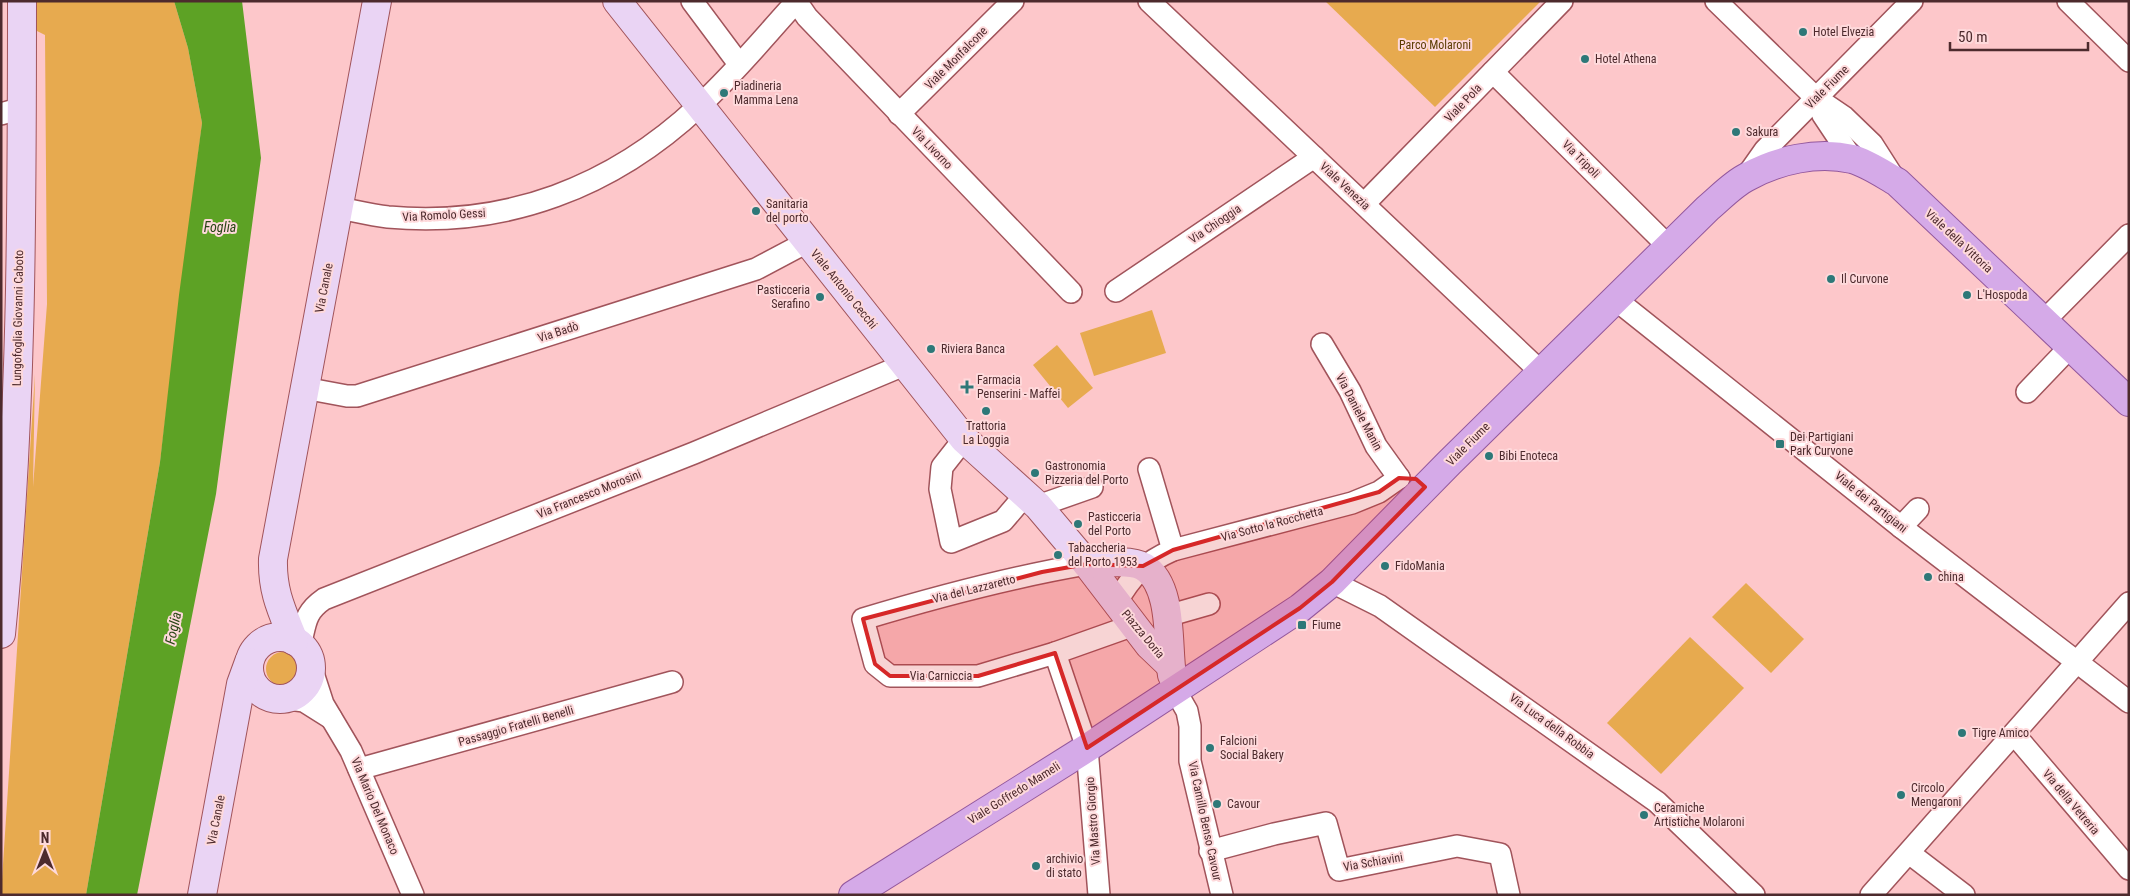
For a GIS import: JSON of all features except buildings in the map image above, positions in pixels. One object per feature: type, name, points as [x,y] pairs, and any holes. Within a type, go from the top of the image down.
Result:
[{"type":"main road","name":"Viale Fiume","points":[[1172,678],[1270,629],[1332,582],[1425,487],[1708,208],[1746,177],[1768,167],[1797,158],[1823,156],[1853,160],[1896,182]]},
{"type":"main road","name":"Viale della Vittoria","points":[[1896,182],[2045,320],[2129,402]]},
{"type":"main road","name":"Viale Goffredo Mameli","points":[[856,894],[1087,748],[1172,678]]},
{"type":"street","name":"Lungofoglia Giovanni Caboto","points":[[1,634],[10,546],[9,374],[12,111],[22,1]]},
{"type":"street","name":"Viale Antonio Cecchi","points":[[617,1],[964,439],[1032,500],[1087,564]]},
{"type":"street","points":[[692,1],[739,64]]},
{"type":"street","name":"Viale Monfalcone","points":[[900,114],[1013,1]]},
{"type":"street","name":"Viale Venezia","points":[[1149,1],[1541,372]]},
{"type":"street","name":"Viale Pola","points":[[1364,204],[1562,1]]},
{"type":"street","name":"Viale della Vittoria","points":[[1716,1],[1816,98],[1844,117],[1872,144],[1896,182]]},
{"type":"street","name":"Viale Fiume","points":[[1746,177],[1766,150],[1912,1]]},
{"type":"street","points":[[2068,1],[2129,61]]},
{"type":"street","name":"Via Romolo Gessi","points":[[345,209],[395,217],[457,217],[496,212],[536,203],[576,189],[614,170],[650,147],[700,106],[797,2]]},
{"type":"street","name":"Via Livorno","points":[[797,2],[807,17],[1071,292]]},
{"type":"street","name":"Via Canale","points":[[231,744],[240,722],[253,707],[280,699],[303,689],[309,678],[302,651],[278,599],[273,579],[273,559],[304,388],[345,209],[378,6]]},
{"type":"street","name":"Via Tripoli","points":[[1493,72],[1669,247]]},
{"type":"street","name":"Viale della Vittoria","points":[[1816,98],[1823,115],[1853,160]]},
{"type":"street","name":"Via Chioggia","points":[[1116,291],[1314,158]]},
{"type":"street","points":[[2045,320],[2129,235]]},
{"type":"street","name":"Via Badò","points":[[304,388],[357,396],[756,269],[807,242]]},
{"type":"street","name":"Viale dei Partigiani","points":[[1615,299],[1901,526],[2129,702]]},
{"type":"street","name":"Via Daniele Manin","points":[[1322,344],[1350,391],[1376,446],[1399,478]]},
{"type":"street","points":[[2027,392],[2071,346]]},
{"type":"street","name":"Via Francesco Morosini","points":[[302,651],[308,614],[324,599],[694,453],[904,365]]},
{"type":"street","points":[[964,439],[942,467],[940,489],[951,542],[1003,521],[1032,500],[1092,487]]},
{"type":"street","points":[[1148,469],[1173,550]]},
{"type":"street","points":[[1399,478],[1416,479],[1425,487]]},
{"type":"street","name":"Via Sotto la Rocchetta","points":[[1143,566],[1173,550],[1352,503],[1379,492],[1399,478]]},
{"type":"street","points":[[1901,526],[1918,509]]},
{"type":"street","name":"Via Canale","points":[[202,895],[242,684],[262,632],[264,580],[273,559]]},
{"type":"street","points":[[1087,564],[1124,562],[1143,566]]},
{"type":"street","name":"Piazza Doria","points":[[1087,564],[1172,678]]},
{"type":"street","name":"Via del Lazzaretto","points":[[863,619],[910,605],[1042,572],[1087,564]]},
{"type":"street","name":"Piazza Doria","points":[[1116,603],[1129,580],[1143,566],[1155,577],[1167,616],[1171,646],[1172,678]]},
{"type":"street","name":"Via Luca della Robbia","points":[[1332,582],[1380,606],[1657,802],[1754,895]]},
{"type":"street","points":[[1871,895],[2129,603]]},
{"type":"street","points":[[1167,616],[1209,604]]},
{"type":"street","name":"Via Carniccia","points":[[863,619],[875,664],[890,676],[978,676],[1055,653],[1134,625]]},
{"type":"street","points":[[252,655],[265,641],[275,638],[302,651]]},
{"type":"street","name":"Via Mario Del Monaco","points":[[302,651],[317,688],[359,770],[412,895]]},
{"type":"street","points":[[1055,653],[1087,748]]},
{"type":"street","name":"Via Canale","points":[[252,655],[249,676],[256,689],[280,699]]},
{"type":"street","name":"Via Camillo Benso Cavour","points":[[1172,678],[1187,712],[1190,726],[1190,761],[1222,895]]},
{"type":"street","name":"Passaggio Fratelli Benelli","points":[[359,770],[672,682]]},
{"type":"street","name":"Via Mario Del Monaco","points":[[280,699],[304,701],[332,719]]},
{"type":"street","name":"Via della Vetreria","points":[[2014,734],[2129,870]]},
{"type":"street","name":"Via Mastro Giorgio","points":[[1087,748],[1099,895]]},
{"type":"street","name":"Via Schiavini","points":[[1210,851],[1274,834],[1326,823],[1339,870],[1457,846],[1500,854],[1509,895]]},
{"type":"street","points":[[1908,853],[1964,895]]},
{"type":"highlighted area","points":[[1399,478],[1416,479],[1425,487],[1332,582],[1300,608],[1087,748],[1055,653],[978,676],[890,676],[875,664],[863,619],[1042,572],[1087,564],[1143,566],[1173,550],[1379,492]]},
{"type":"green space","points":[[36,1],[174,1],[188,48],[202,123],[160,462],[86,895],[1,895],[35,374],[33,487],[47,304],[45,35],[35,30]]},
{"type":"green space","name":"Parco Molaroni","points":[[1325,1],[1541,1],[1435,107]]},
{"type":"green space","points":[[1152,310],[1166,353],[1094,376],[1080,333]]},
{"type":"green space","points":[[1057,345],[1093,388],[1068,408],[1033,365]]},
{"type":"green space","points":[[1746,583],[1804,639],[1771,673],[1712,617]]},
{"type":"green space","points":[[1690,637],[1744,688],[1661,774],[1607,723]]},
{"type":"green space","points":[[283,652],[290,653],[295,657],[299,662],[299,676],[295,681],[290,685],[283,686],[276,685],[271,681],[267,676],[266,669],[267,662],[271,657],[276,653]]},
{"type":"water","name":"Foglia","points":[[174,1],[242,1],[261,158],[216,494],[137,895],[86,895],[160,462],[179,295],[202,123],[188,48]]},
{"type":"place","name":"Hotel Elvezia","points":[[1803,32]]},
{"type":"place","name":"Hotel Athena","points":[[1585,59]]},
{"type":"place","name":"Piadineria Mamma Lena","points":[[724,93]]},
{"type":"place","name":"Sakura","points":[[1736,132]]},
{"type":"place","name":"Sanitaria del porto","points":[[756,211]]},
{"type":"place","name":"Il Curvone","points":[[1831,279]]},
{"type":"place","name":"L'Hospoda","points":[[1967,295]]},
{"type":"place","name":"Pasticceria Serafino","points":[[820,297]]},
{"type":"place","name":"Riviera Banca","points":[[931,349]]},
{"type":"place","name":"Farmacia Penserini - Maffei","points":[[967,387]]},
{"type":"place","name":"Trattoria La Loggia","points":[[986,411]]},
{"type":"place","name":"Dei Partigiani Park Curvone","points":[[1780,444]]},
{"type":"place","name":"Bibi Enoteca","points":[[1489,456]]},
{"type":"place","name":"Gastronomia Pizzeria del Porto","points":[[1035,473]]},
{"type":"place","name":"Pasticceria del Porto","points":[[1078,524]]},
{"type":"place","name":"Tabaccheria del Porto 1953","points":[[1058,555]]},
{"type":"place","name":"FidoMania","points":[[1385,566]]},
{"type":"place","name":"china","points":[[1928,577]]},
{"type":"place","name":"Fiume","points":[[1302,625]]},
{"type":"place","name":"Tigre Amico","points":[[1962,733]]},
{"type":"place","name":"Falcioni Social Bakery","points":[[1210,748]]},
{"type":"place","name":"Circolo Mengaroni","points":[[1901,795]]},
{"type":"place","name":"Cavour","points":[[1217,804]]},
{"type":"place","name":"Ceramiche Artistiche Molaroni","points":[[1644,815]]},
{"type":"place","name":"archivio di stato","points":[[1036,866]]}]
